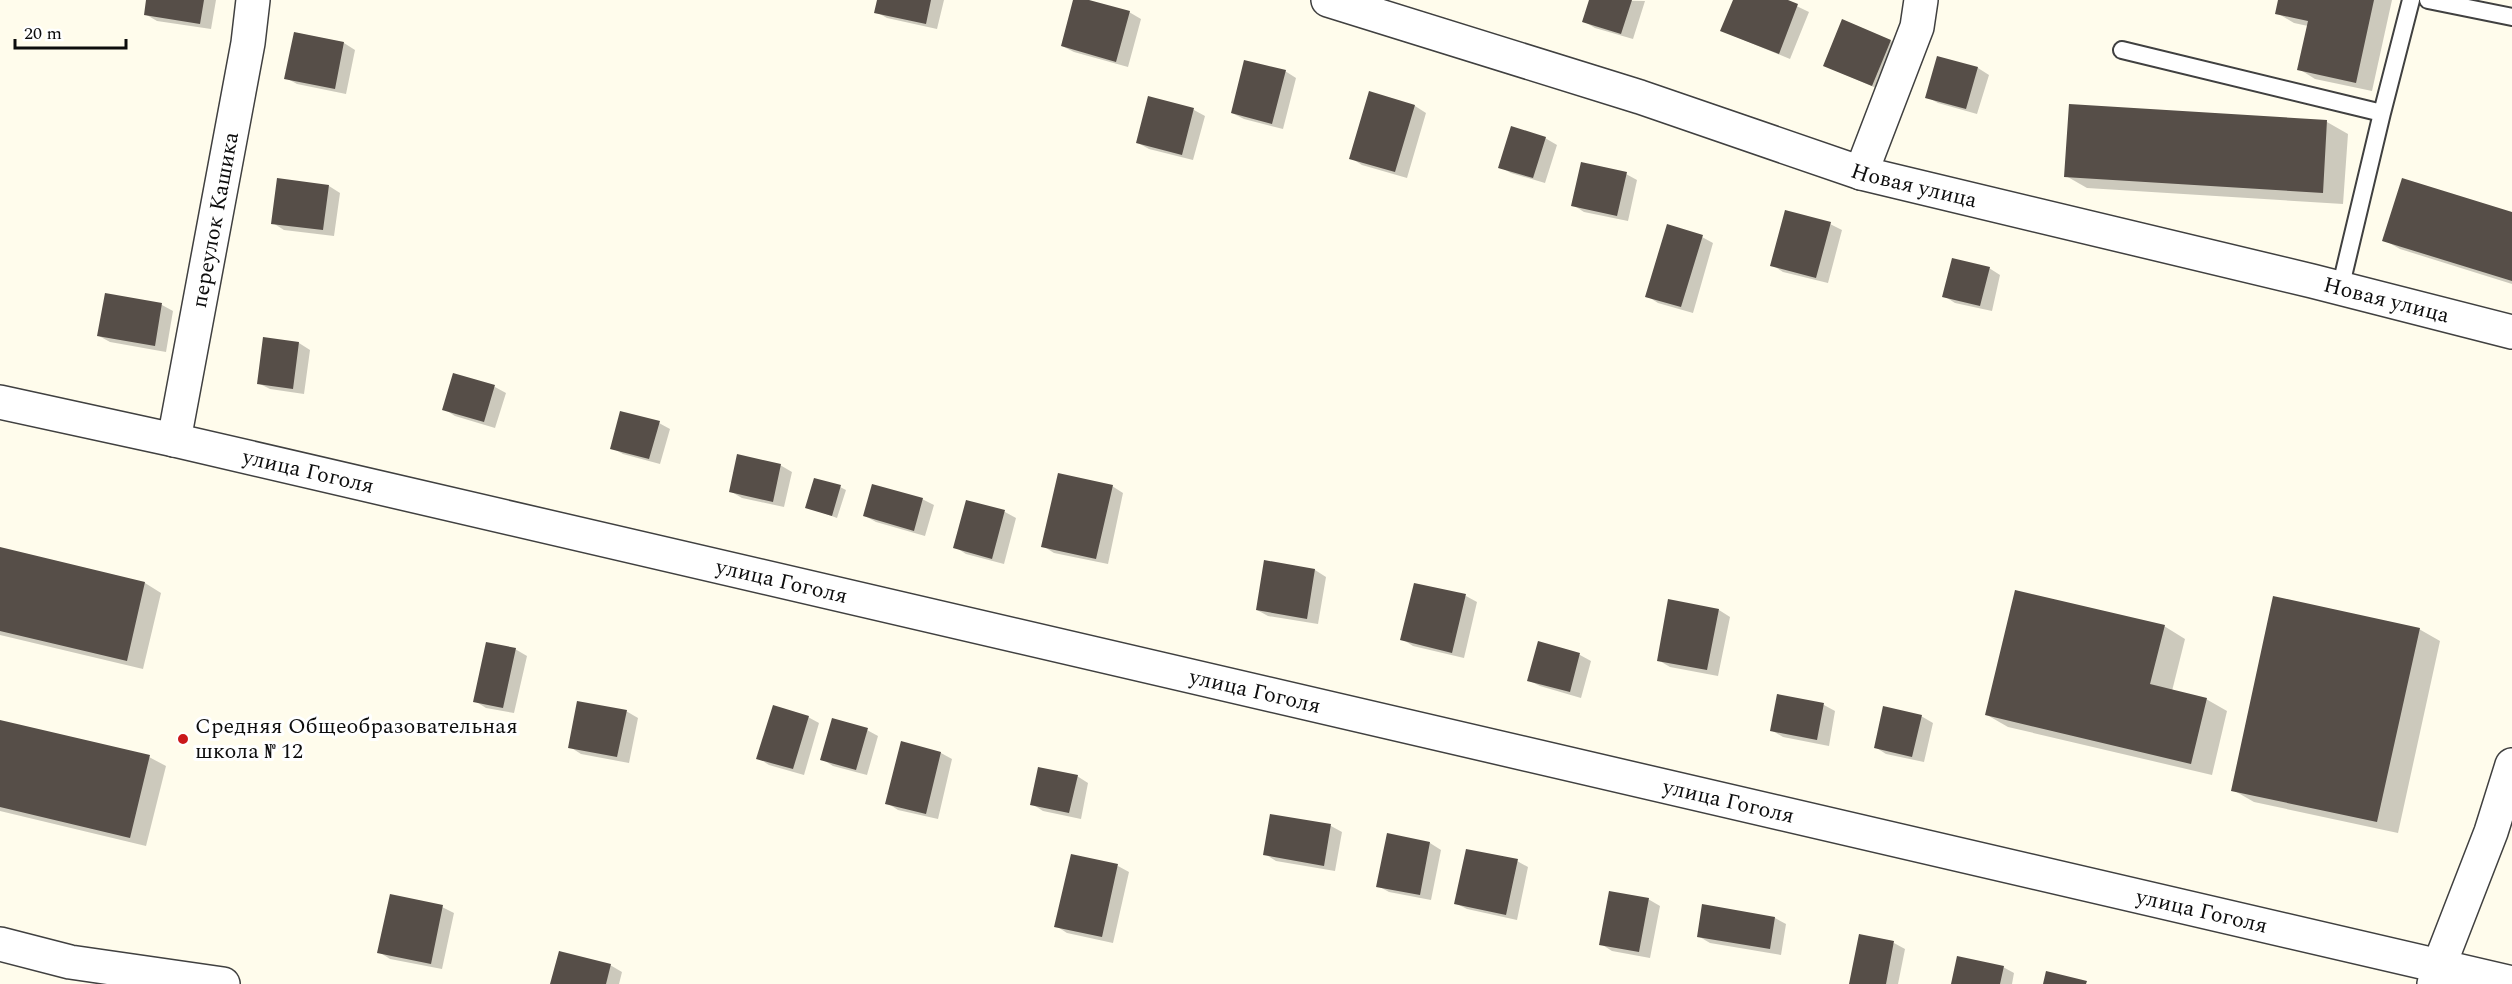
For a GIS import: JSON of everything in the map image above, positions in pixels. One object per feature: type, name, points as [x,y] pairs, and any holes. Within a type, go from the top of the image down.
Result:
[{"type":"street","name":"переулок Кашика","points":[[174,440],[254,0]]},
{"type":"street","name":"Новая улица","points":[[1328,0],[1640,97],[1861,173],[2512,332]]},
{"type":"street","points":[[1861,173],[1917,27],[1921,0]]},
{"type":"street","name":"улица Гоголя","points":[[0,402],[174,440],[2436,975],[2512,983]]},
{"type":"street","points":[[2436,975],[2491,832],[2512,765]]},
{"type":"street","points":[[0,944],[67,973],[223,984]]},
{"type":"lane","points":[[2340,289],[2411,0]]},
{"type":"lane","points":[[2428,0],[2512,17]]},
{"type":"lane","points":[[2122,50],[2382,113]]},
{"type":"building","points":[[146,0],[204,0],[200,24],[144,15]]},
{"type":"building","points":[[877,0],[931,0],[926,24],[874,13]]},
{"type":"building","points":[[1073,0],[1089,0],[1130,11],[1116,62],[1061,46]]},
{"type":"building","points":[[1589,0],[1632,0],[1621,34],[1582,22]]},
{"type":"building","points":[[1733,0],[1788,0],[1798,4],[1779,54],[1720,31]]},
{"type":"building","points":[[2278,0],[2374,0],[2356,83],[2297,70],[2308,21],[2275,14]]},
{"type":"building","points":[[1842,19],[1891,40],[1872,86],[1823,66]]},
{"type":"building","points":[[294,32],[344,42],[335,89],[284,79]]},
{"type":"building","points":[[1937,56],[1978,67],[1966,109],[1925,98]]},
{"type":"building","points":[[1244,60],[1286,70],[1272,124],[1231,113]]},
{"type":"building","points":[[1369,91],[1415,105],[1395,172],[1349,159]]},
{"type":"building","points":[[1148,96],[1194,108],[1182,155],[1136,143]]},
{"type":"building","points":[[2069,104],[2327,120],[2323,193],[2064,177]]},
{"type":"building","points":[[1511,126],[1546,137],[1533,178],[1498,168]]},
{"type":"building","points":[[1581,162],[1627,172],[1617,216],[1571,206]]},
{"type":"building","points":[[277,178],[329,185],[323,230],[271,224]]},
{"type":"building","points":[[2402,178],[2512,212],[2512,281],[2382,241]]},
{"type":"building","points":[[1785,210],[1831,222],[1816,278],[1770,266]]},
{"type":"building","points":[[1667,224],[1703,235],[1681,307],[1645,297]]},
{"type":"building","points":[[1952,258],[1990,267],[1980,306],[1942,297]]},
{"type":"building","points":[[105,293],[162,303],[155,346],[97,336]]},
{"type":"building","points":[[263,337],[299,342],[293,389],[257,384]]},
{"type":"building","points":[[453,373],[495,385],[484,422],[442,410]]},
{"type":"building","points":[[620,411],[660,421],[649,459],[610,449]]},
{"type":"building","points":[[737,454],[781,464],[773,502],[729,492]]},
{"type":"building","points":[[1058,473],[1113,485],[1096,559],[1041,547]]},
{"type":"building","points":[[814,478],[841,485],[832,516],[805,508]]},
{"type":"building","points":[[872,484],[923,498],[914,531],[863,516]]},
{"type":"building","points":[[966,500],[1005,510],[992,559],[953,548]]},
{"type":"building","points":[[0,547],[145,582],[127,661],[0,631]]},
{"type":"building","points":[[1264,560],[1315,569],[1307,619],[1256,610]]},
{"type":"building","points":[[1414,583],[1466,594],[1452,653],[1400,640]]},
{"type":"building","points":[[2015,590],[2165,625],[2150,684],[2207,698],[2191,764],[1985,715]]},
{"type":"building","points":[[2273,596],[2420,628],[2377,822],[2231,791]]},
{"type":"building","points":[[1668,599],[1719,609],[1707,670],[1657,661]]},
{"type":"building","points":[[1538,641],[1580,653],[1570,692],[1527,681]]},
{"type":"building","points":[[486,642],[516,648],[503,708],[473,702]]},
{"type":"building","points":[[1777,694],[1824,703],[1817,740],[1770,731]]},
{"type":"building","points":[[577,701],[627,710],[617,757],[568,748]]},
{"type":"building","points":[[773,705],[809,716],[793,769],[756,759]]},
{"type":"building","points":[[1883,706],[1922,715],[1912,757],[1874,748]]},
{"type":"building","points":[[832,718],[868,728],[856,770],[820,760]]},
{"type":"building","points":[[0,720],[150,755],[130,838],[0,807]]},
{"type":"building","points":[[901,741],[941,752],[926,814],[885,804]]},
{"type":"building","points":[[1038,767],[1078,775],[1069,813],[1030,805]]},
{"type":"building","points":[[1270,814],[1331,824],[1324,866],[1263,855]]},
{"type":"building","points":[[1387,833],[1430,842],[1420,895],[1376,887]]},
{"type":"building","points":[[1466,849],[1518,859],[1506,915],[1454,904]]},
{"type":"building","points":[[1071,854],[1118,864],[1102,937],[1054,927]]},
{"type":"building","points":[[1609,891],[1649,898],[1639,952],[1599,945]]},
{"type":"building","points":[[390,894],[443,905],[431,964],[377,953]]},
{"type":"building","points":[[1702,904],[1775,917],[1770,949],[1697,937]]},
{"type":"building","points":[[1859,934],[1894,941],[1886,984],[1849,984]]},
{"type":"building","points":[[559,951],[611,964],[606,984],[550,984]]},
{"type":"building","points":[[1957,956],[2004,966],[2000,984],[1951,984]]},
{"type":"building","points":[[2046,971],[2087,981],[2086,984],[2043,984]]},
{"type":"place","name":"Средняя Общеобразовательная школа № 12","points":[[183,739]]}]
